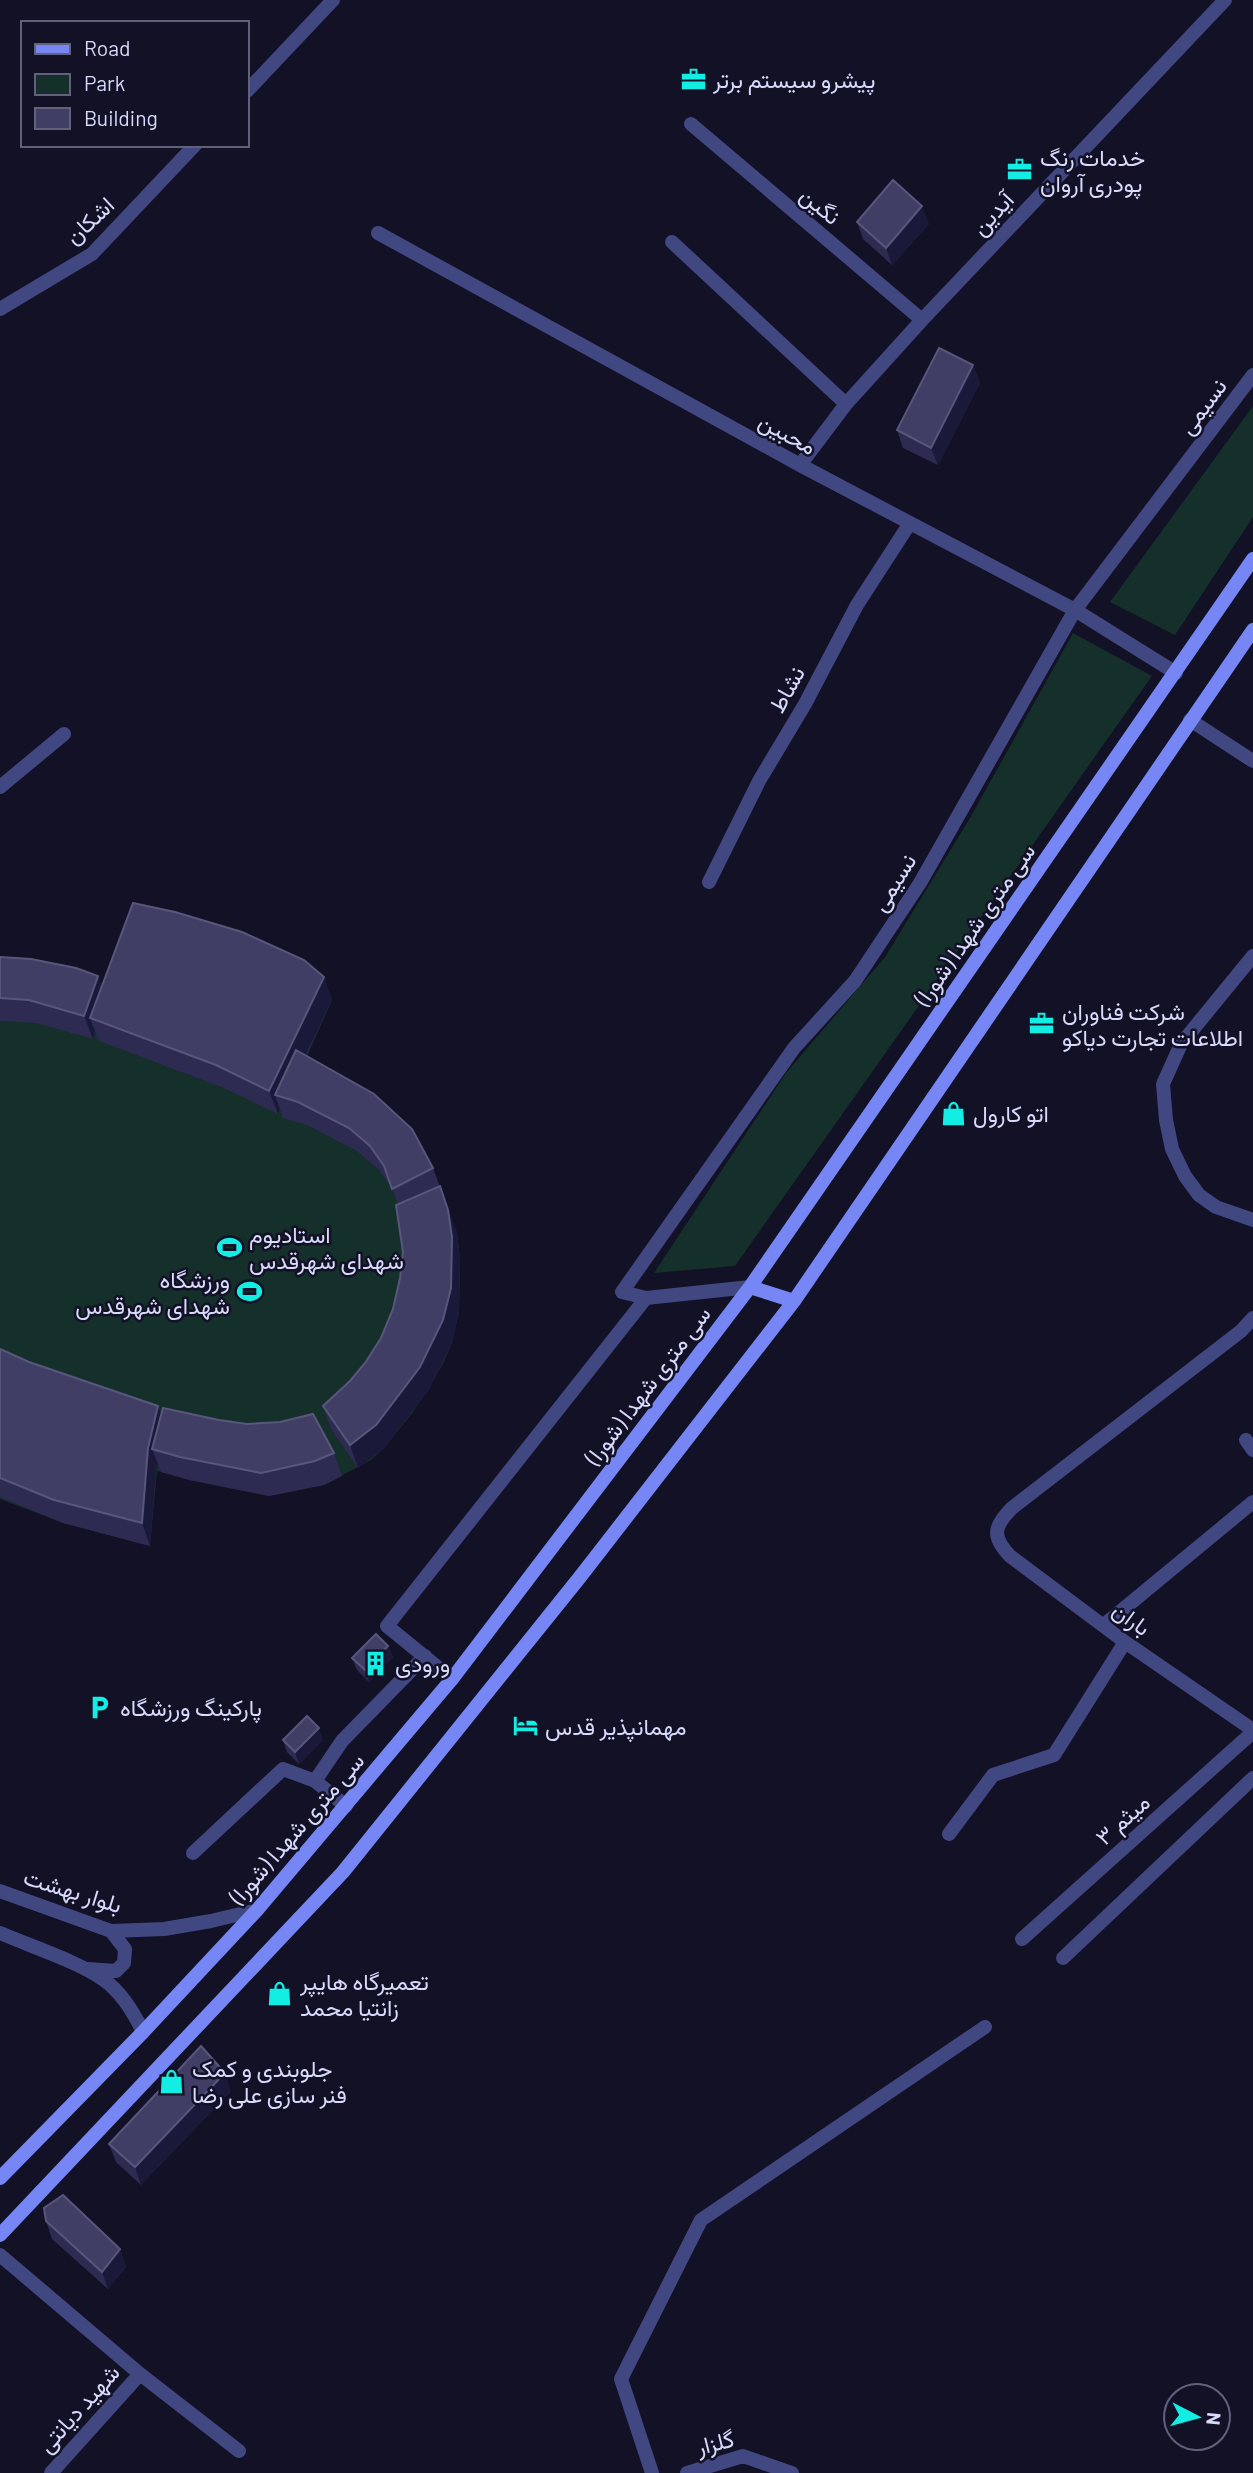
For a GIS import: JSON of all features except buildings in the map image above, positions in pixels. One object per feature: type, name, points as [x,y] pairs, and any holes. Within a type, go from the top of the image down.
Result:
[{"type":"main road","name":"سی متری شهدا (شورا)","points":[[0,2178],[143,2032],[257,1910],[452,1679],[750,1287],[1253,559]]},
{"type":"main road","points":[[0,2235],[343,1872],[571,1588],[794,1301],[1253,630]]},
{"type":"main road","points":[[750,1287],[794,1301]]},
{"type":"street","points":[[248,89],[332,0]]},
{"type":"street","name":"آیدین","points":[[800,465],[846,404],[922,320],[1225,0]]},
{"type":"street","name":"نگین","points":[[691,124],[922,320]]},
{"type":"street","name":"اشکان","points":[[0,309],[92,254],[193,147]]},
{"type":"street","name":"محبین","points":[[377,233],[800,465],[1075,610],[1176,673]]},
{"type":"street","points":[[672,242],[846,404]]},
{"type":"street","name":"نسیمی","points":[[646,1298],[622,1292],[794,1048],[855,981],[913,894],[1075,610],[1253,375]]},
{"type":"street","name":"نشاط","points":[[709,882],[759,781],[805,704],[857,605],[910,523]]},
{"type":"street","points":[[1190,720],[1253,761]]},
{"type":"street","points":[[0,787],[64,734]]},
{"type":"street","points":[[1253,956],[1181,1044],[1163,1084],[1172,1149],[1185,1177],[1199,1195],[1216,1207],[1253,1220]]},
{"type":"street","points":[[452,1679],[387,1626],[646,1298],[750,1287]]},
{"type":"street","name":"باران","points":[[1253,1318],[1241,1331],[1012,1508],[1002,1518],[997,1530],[998,1543],[1010,1556],[1125,1642],[1253,1731]]},
{"type":"street","points":[[1104,1625],[1253,1502]]},
{"type":"street","points":[[949,1834],[993,1775],[1054,1755],[1125,1642]]},
{"type":"street","points":[[315,1781],[342,1741],[425,1656]]},
{"type":"street","name":"میثم ۳","points":[[1022,1939],[1253,1731]]},
{"type":"street","points":[[193,1853],[283,1769],[315,1781],[346,1806]]},
{"type":"street","points":[[1063,1958],[1253,1778]]},
{"type":"street","name":"بلوار بهشت","points":[[0,1891],[111,1931],[164,1929],[211,1922],[257,1910]]},
{"type":"street","points":[[84,1969],[116,1971],[124,1963],[125,1949],[111,1931]]},
{"type":"street","points":[[0,1933],[104,1980],[119,1994],[143,2032]]},
{"type":"street","points":[[652,2473],[621,2379],[701,2220],[985,2027]]},
{"type":"street","points":[[0,2255],[140,2374],[239,2451]]},
{"type":"street","name":"شهید دیانتی","points":[[51,2473],[140,2374]]},
{"type":"street","name":"گلزار","points":[[687,2473],[743,2456],[792,2473]]},
{"type":"green space","points":[[1253,406],[1253,517],[1175,635],[1110,602]]},
{"type":"green space","points":[[1073,633],[1152,676],[735,1266],[654,1273],[786,1073],[885,957],[970,818]]},
{"type":"green space","name":"استادیوم شهدای شهرقدس","points":[[0,980],[84,991],[312,983],[332,1000],[300,1072],[460,1260],[459,1311],[452,1343],[443,1364],[413,1412],[371,1460],[324,1485],[269,1496],[157,1471],[150,1546],[63,1523],[0,1499]]},
{"type":"place","name":"پیشرو سیستم برتر","points":[[693,79]]},
{"type":"place","name":"خدمات رنگ پودری آروان","points":[[1020,170]]},
{"type":"place","name":"شرکت فناوران اطلاعات تجارت دیاکو","points":[[1042,1024]]},
{"type":"place","name":"اتو کارول","points":[[953,1113]]},
{"type":"place","name":"استادیوم شهدای شهرقدس","points":[[229,1247]]},
{"type":"place","name":"ورزشگاه شهدای شهرقدس","points":[[250,1292]]},
{"type":"place","name":"ورودی","points":[[375,1663]]},
{"type":"place","name":"پارکینگ ورزشگاه","points":[[100,1707]]},
{"type":"place","name":"مهمانپذیر قدس","points":[[525,1726]]},
{"type":"place","name":"تعمیرگاه هایپر زانتیا محمد","points":[[280,1994]]},
{"type":"place","name":"جلوبندی و کمک فنر سازی علی رضا","points":[[172,2081]]}]
